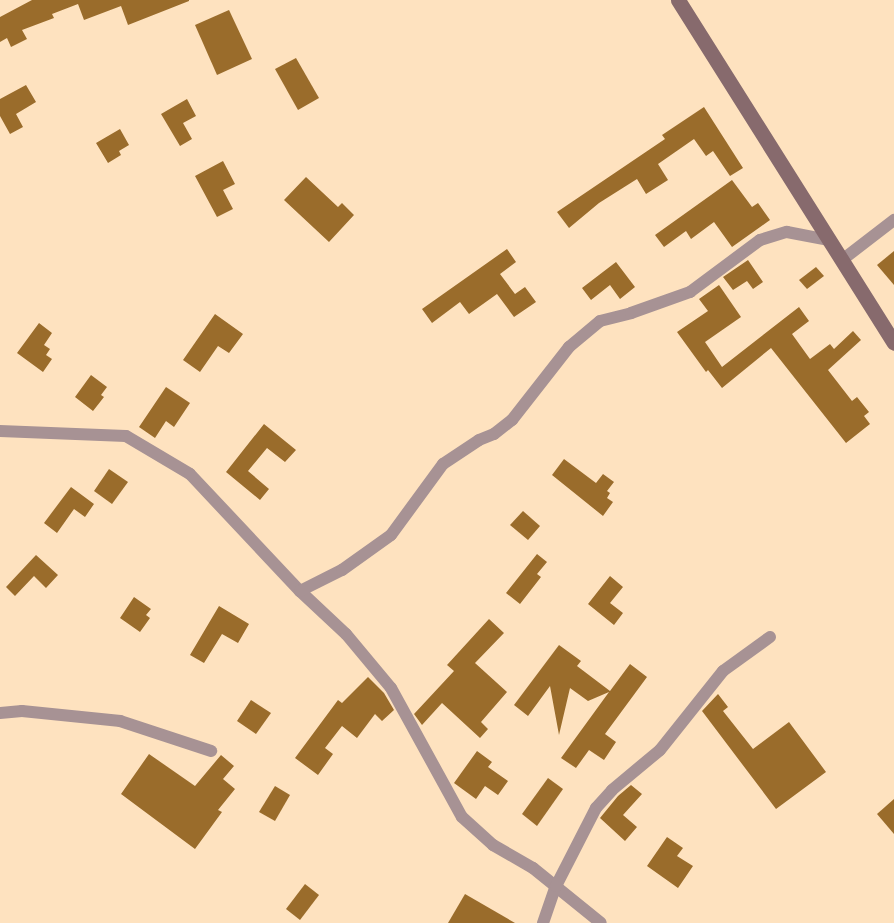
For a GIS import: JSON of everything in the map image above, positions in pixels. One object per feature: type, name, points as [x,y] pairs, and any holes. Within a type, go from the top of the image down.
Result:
[{"type":"main road","points":[[678,0],[894,343]]},
{"type":"street","points":[[842,260],[894,220]]},
{"type":"street","points":[[300,591],[342,570],[391,535],[443,464],[479,440],[494,434],[512,420],[569,347],[600,321],[631,313],[690,292],[760,240],[787,232],[829,240]]},
{"type":"street","points":[[0,431],[126,436],[190,474],[300,591],[346,634],[391,688],[462,817],[493,845],[533,868],[601,923]]},
{"type":"street","points":[[543,923],[556,886],[601,802],[660,750],[723,671],[770,637]]},
{"type":"street","points":[[0,713],[22,711],[120,721],[211,751]]},
{"type":"building","points":[[32,0],[189,1],[128,25],[121,6],[84,20],[78,4],[52,14],[54,18],[22,30],[27,39],[11,47],[7,38],[0,42],[0,17]]},
{"type":"building","points":[[229,10],[252,59],[217,75],[195,25]]},
{"type":"building","points":[[296,58],[319,98],[298,110],[275,69]]},
{"type":"building","points":[[26,85],[36,102],[16,114],[23,127],[10,134],[0,116],[0,99]]},
{"type":"building","points":[[187,99],[196,116],[183,123],[192,139],[180,146],[161,114]]},
{"type":"building","points":[[704,107],[743,168],[730,176],[713,151],[706,156],[694,139],[658,164],[668,180],[646,194],[637,179],[599,203],[569,228],[557,212],[665,139],[662,135]]},
{"type":"building","points":[[120,129],[129,145],[119,151],[121,155],[108,163],[96,143]]},
{"type":"building","points":[[223,161],[235,184],[223,190],[233,209],[217,217],[195,176]]},
{"type":"building","points":[[306,177],[338,207],[342,203],[354,215],[329,242],[284,200]]},
{"type":"building","points":[[732,180],[752,207],[758,203],[770,220],[732,247],[714,222],[691,239],[686,231],[664,247],[655,235]]},
{"type":"building","points":[[507,249],[516,262],[500,274],[515,294],[525,287],[536,302],[514,317],[497,294],[469,314],[460,302],[432,323],[422,309]]},
{"type":"building","points":[[894,251],[894,285],[877,265]]},
{"type":"building","points":[[748,260],[763,282],[753,289],[747,281],[733,290],[723,277]]},
{"type":"building","points":[[616,262],[635,287],[620,299],[610,285],[591,300],[582,288]]},
{"type":"building","points":[[816,267],[824,276],[807,289],[799,280]]},
{"type":"building","points":[[719,285],[741,317],[705,342],[722,367],[799,307],[809,321],[792,334],[810,359],[830,344],[834,349],[853,331],[861,340],[828,370],[852,401],[857,397],[869,412],[864,416],[870,424],[846,443],[771,348],[722,388],[708,370],[706,372],[677,332],[708,311],[699,299]]},
{"type":"building","points":[[215,314],[243,334],[229,353],[218,346],[200,372],[183,360]]},
{"type":"building","points":[[39,323],[52,333],[44,345],[50,349],[46,355],[52,359],[43,372],[17,353]]},
{"type":"building","points":[[91,375],[107,387],[101,395],[104,397],[93,411],[75,397]]},
{"type":"building","points":[[166,387],[190,403],[174,427],[166,421],[155,438],[139,427]]},
{"type":"building","points":[[264,424],[296,450],[285,462],[267,448],[248,471],[269,489],[260,500],[226,472]]},
{"type":"building","points":[[564,459],[596,483],[603,474],[614,482],[607,491],[610,493],[607,498],[613,502],[603,516],[552,475]]},
{"type":"building","points":[[109,469],[128,482],[112,504],[94,491]]},
{"type":"building","points":[[71,487],[94,504],[85,517],[74,509],[57,533],[44,523]]},
{"type":"building","points":[[523,511],[540,526],[528,540],[510,525]]},
{"type":"building","points":[[537,554],[547,562],[537,574],[541,577],[520,604],[506,593]]},
{"type":"building","points":[[36,555],[58,575],[46,588],[34,576],[15,596],[6,587]]},
{"type":"building","points":[[610,576],[623,587],[610,603],[623,613],[614,625],[588,604]]},
{"type":"building","points":[[134,597],[151,609],[146,615],[150,618],[140,632],[120,618]]},
{"type":"building","points":[[219,606],[249,624],[238,643],[222,634],[204,663],[190,655]]},
{"type":"building","points":[[489,619],[504,633],[475,663],[507,692],[481,722],[488,729],[480,738],[442,703],[422,725],[414,714],[454,671],[447,665]]},
{"type":"building","points":[[559,645],[581,661],[577,666],[610,691],[630,664],[647,677],[605,734],[616,742],[604,760],[589,750],[576,768],[561,758],[609,692],[588,701],[570,688],[559,735],[550,686],[528,716],[514,705]]},
{"type":"building","points":[[368,677],[384,693],[394,710],[382,721],[375,714],[357,738],[342,726],[325,748],[333,754],[318,775],[295,758],[338,700],[342,703]]},
{"type":"building","points":[[718,694],[728,707],[723,711],[753,749],[789,722],[826,772],[776,809],[702,711]]},
{"type":"building","points":[[251,700],[271,713],[256,734],[237,721]]},
{"type":"building","points":[[477,751],[492,762],[488,767],[508,781],[498,795],[485,786],[476,799],[454,783]]},
{"type":"building","points":[[149,754],[195,786],[221,755],[234,766],[223,779],[235,789],[218,810],[222,812],[195,849],[121,794]]},
{"type":"building","points":[[548,778],[563,789],[537,826],[522,814]]},
{"type":"building","points":[[631,785],[642,794],[623,815],[637,827],[625,841],[600,818],[618,796]]},
{"type":"building","points":[[275,786],[290,795],[275,821],[259,812]]},
{"type":"building","points":[[894,799],[894,834],[877,814]]},
{"type":"building","points":[[667,837],[683,848],[677,856],[693,866],[678,888],[647,866]]},
{"type":"building","points":[[305,884],[319,895],[300,920],[286,909]]},
{"type":"building","points":[[465,894],[515,923],[448,923]]}]
